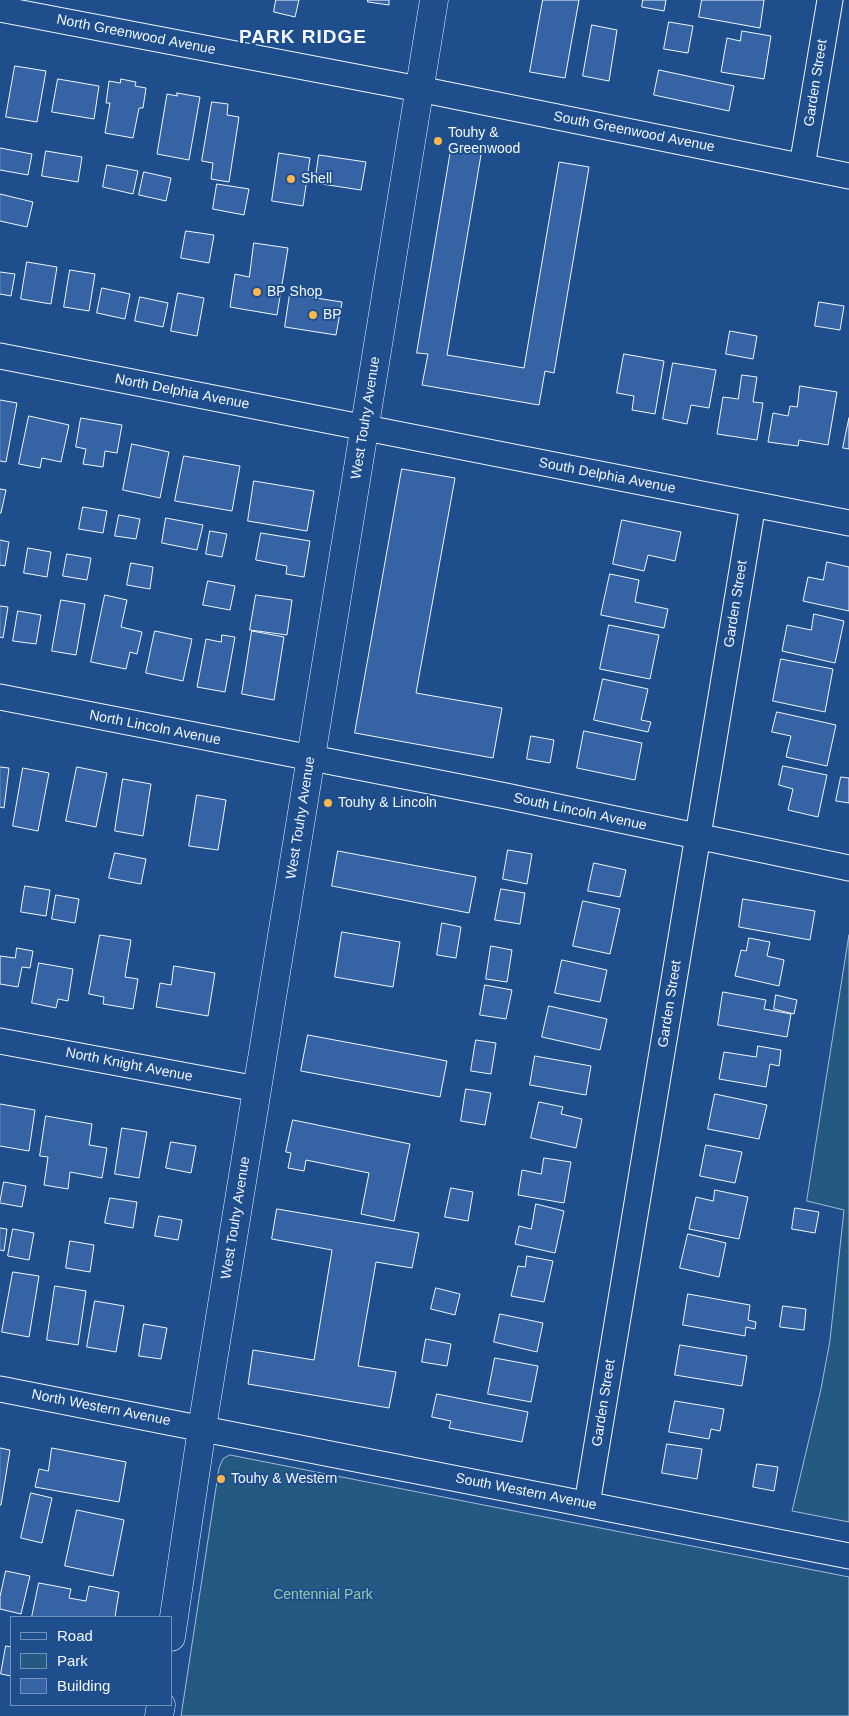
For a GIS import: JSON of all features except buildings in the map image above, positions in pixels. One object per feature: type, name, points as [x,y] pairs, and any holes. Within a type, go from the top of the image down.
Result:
[{"type":"main road","name":"West Touhy Avenue","points":[[172,1630],[202,1428],[434,0]]},
{"type":"street","name":"Garden Street","points":[[802,166],[830,0]]},
{"type":"street","name":"North Greenwood Avenue","points":[[0,9],[419,89]]},
{"type":"street","name":"South Greenwood Avenue","points":[[419,89],[849,176]]},
{"type":"street","name":"North Delphia Avenue","points":[[0,356],[364,429]]},
{"type":"street","name":"South Delphia Avenue","points":[[364,429],[849,523]]},
{"type":"street","name":"Garden Street","points":[[587,1504],[753,504]]},
{"type":"street","name":"North Lincoln Avenue","points":[[0,698],[311,759]]},
{"type":"street","name":"South Lincoln Avenue","points":[[311,759],[506,796],[698,838],[849,868]]},
{"type":"street","name":"North Knight Avenue","points":[[0,1041],[257,1089]]},
{"type":"street","name":"North Western Avenue","points":[[0,1389],[202,1428]]},
{"type":"street","name":"South Western Avenue","points":[[202,1428],[849,1556]]},
{"type":"green space","points":[[849,935],[849,1522],[792,1511],[821,1389],[830,1340],[844,1210],[807,1201]]},
{"type":"green space","name":"Centennial Park","points":[[230,1455],[849,1577],[849,1716],[181,1716],[219,1468],[223,1459]]},
{"type":"place","name":"Touhy & Greenwood","points":[[438,141]]},
{"type":"place","name":"Shell","points":[[291,179]]},
{"type":"place","name":"BP Shop","points":[[257,292]]},
{"type":"place","name":"BP","points":[[313,315]]},
{"type":"place","name":"Touhy & Lincoln","points":[[328,803]]},
{"type":"place","name":"Touhy & Western","points":[[221,1479]]},
{"type":"district","name":"PARK RIDGE","points":[[303,38]]}]
